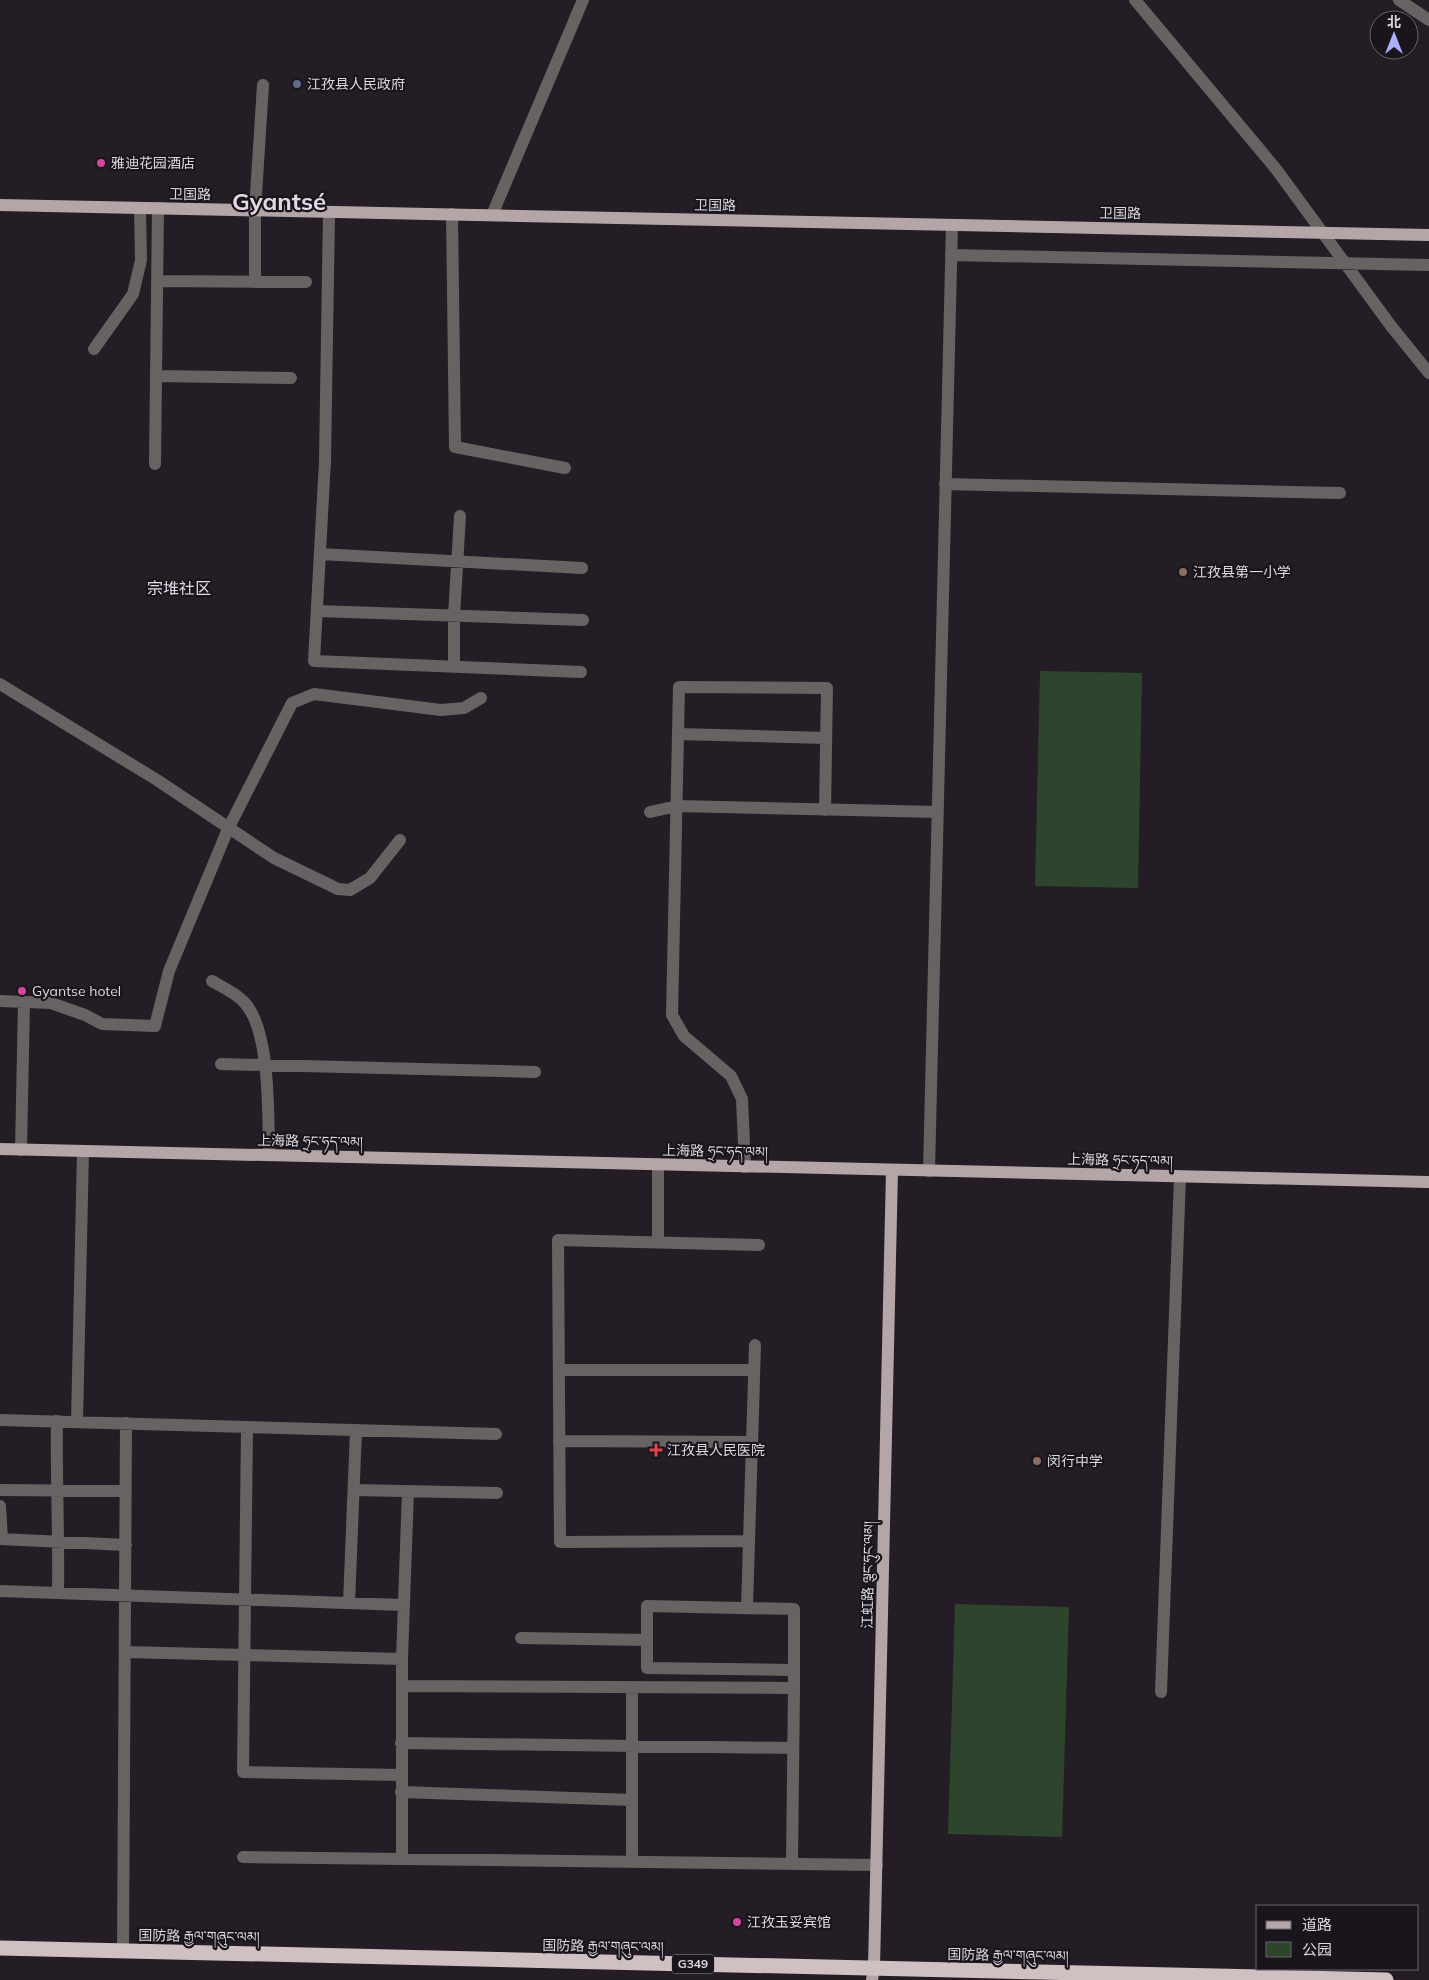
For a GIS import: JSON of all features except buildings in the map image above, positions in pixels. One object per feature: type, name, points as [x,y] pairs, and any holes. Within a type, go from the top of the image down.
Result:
[{"type":"highway","name":"国防路 རྒྱལ་གཞུང་ལམ།","points":[[0,1948],[873,1974],[1386,1980]]},
{"type":"main road","name":"卫国路","points":[[0,205],[1429,235]]},
{"type":"main road","name":"上海路 ཧྲང་ཧད་ལམ།","points":[[0,1149],[1429,1182]]},
{"type":"main road","name":"江虹路 ལྕང་ཧུང་ལམ།","points":[[873,1974],[892,1170]]},
{"type":"street","points":[[492,215],[583,0]]},
{"type":"street","points":[[1135,0],[1276,169],[1391,326],[1429,373]]},
{"type":"street","points":[[1399,0],[1429,20]]},
{"type":"street","points":[[255,282],[255,210],[263,85]]},
{"type":"street","points":[[94,349],[133,294],[141,260],[140,208]]},
{"type":"street","points":[[155,464],[158,208]]},
{"type":"street","points":[[329,212],[325,461],[314,660],[580,672]]},
{"type":"street","points":[[452,214],[455,446],[565,468]]},
{"type":"street","points":[[929,1171],[952,225]]},
{"type":"street","points":[[951,254],[1429,265]]},
{"type":"street","points":[[157,281],[306,282]]},
{"type":"street","points":[[156,376],[291,378]]},
{"type":"street","points":[[945,484],[1340,493]]},
{"type":"street","points":[[454,666],[454,616],[460,516]]},
{"type":"street","points":[[320,554],[582,568]]},
{"type":"street","points":[[316,611],[583,620]]},
{"type":"street","points":[[0,684],[157,780],[274,858],[338,890],[350,890],[370,878],[400,840]]},
{"type":"street","points":[[746,1167],[742,1099],[731,1076],[684,1036],[672,1015],[679,687],[827,688],[825,810]]},
{"type":"street","points":[[0,1001],[51,1003],[85,1015],[102,1024],[155,1026],[169,971],[228,829],[292,703],[314,694],[441,710],[464,708],[481,698]]},
{"type":"street","points":[[678,734],[826,738]]},
{"type":"street","points":[[650,812],[676,806],[938,812]]},
{"type":"street","points":[[212,981],[244,1001],[253,1015],[266,1065],[269,1155]]},
{"type":"street","points":[[21,1150],[24,1002]]},
{"type":"street","points":[[220,1064],[535,1072]]},
{"type":"street","points":[[77,1422],[83,1151]]},
{"type":"street","points":[[658,1164],[658,1242]]},
{"type":"street","points":[[1161,1692],[1180,1177]]},
{"type":"street","points":[[749,1541],[560,1542],[558,1240],[759,1245]]},
{"type":"street","points":[[748,1608],[755,1345]]},
{"type":"street","points":[[559,1370],[754,1370]]},
{"type":"street","points":[[0,1420],[496,1434]]},
{"type":"street","points":[[57,1421],[58,1592]]},
{"type":"street","points":[[123,1951],[126,1423]]},
{"type":"street","points":[[247,1426],[243,1772],[401,1775]]},
{"type":"street","points":[[349,1603],[356,1430]]},
{"type":"street","points":[[559,1441],[752,1442]]},
{"type":"street","points":[[0,1490],[126,1491]]},
{"type":"street","points":[[354,1490],[497,1493]]},
{"type":"street","points":[[402,1859],[402,1659],[408,1491]]},
{"type":"street","points":[[0,1506],[1,1539],[126,1545]]},
{"type":"street","points":[[0,1591],[403,1605]]},
{"type":"street","points":[[792,1863],[794,1609],[648,1606],[646,1668],[793,1670]]},
{"type":"street","points":[[521,1638],[647,1640]]},
{"type":"street","points":[[125,1652],[402,1659]]},
{"type":"street","points":[[402,1686],[794,1688]]},
{"type":"street","points":[[632,1687],[632,1862]]},
{"type":"street","points":[[401,1744],[793,1748]]},
{"type":"street","points":[[401,1792],[632,1800]]},
{"type":"street","points":[[243,1857],[877,1865]]},
{"type":"green space","points":[[1040,671],[1142,673],[1138,888],[1035,886]]},
{"type":"green space","points":[[955,1604],[1069,1607],[1062,1837],[948,1834]]},
{"type":"place","name":"江孜县人民政府","points":[[297,84]]},
{"type":"place","name":"雅迪花园酒店","points":[[101,163]]},
{"type":"place","name":"江孜县第一小学","points":[[1183,572]]},
{"type":"place","name":"Gyantse hotel","points":[[22,991]]},
{"type":"place","name":"江孜县人民医院","points":[[656,1450]]},
{"type":"place","name":"闵行中学","points":[[1037,1461]]},
{"type":"place","name":"江孜玉妥宾馆","points":[[737,1922]]},
{"type":"district","name":"Gyantsé","points":[[279,202]]},
{"type":"district","name":"宗堆社区","points":[[179,588]]}]
